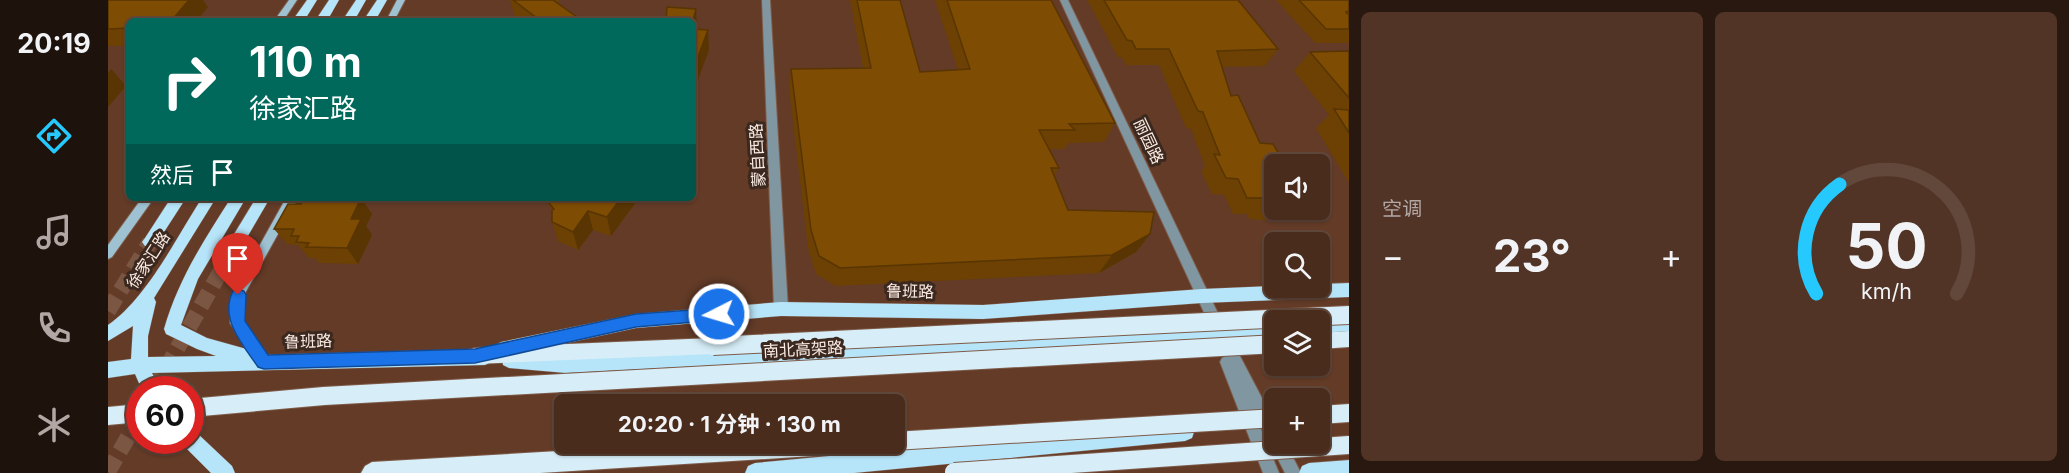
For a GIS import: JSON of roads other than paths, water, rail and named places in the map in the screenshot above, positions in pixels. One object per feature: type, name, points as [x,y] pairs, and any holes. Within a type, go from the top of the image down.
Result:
[{"type":"highway","points":[[475,356],[1349,315]]},
{"type":"highway","points":[[1330,340],[1349,339]]},
{"type":"highway","name":"南北高架路","points":[[204,407],[324,396],[1264,345]]},
{"type":"highway","points":[[1330,414],[1349,413]]},
{"type":"highway","points":[[108,416],[126,414]]},
{"type":"highway","points":[[905,441],[1264,425]]},
{"type":"highway","points":[[948,472],[1349,445]]},
{"type":"highway","points":[[372,473],[681,454]]},
{"type":"main road","points":[[280,18],[293,0]]},
{"type":"main road","points":[[300,18],[312,0]]},
{"type":"main road","points":[[323,18],[334,0]]},
{"type":"main road","points":[[350,18],[361,0]]},
{"type":"main road","points":[[371,18],[382,0]]},
{"type":"main road","points":[[392,18],[401,0]]},
{"type":"main road","points":[[108,254],[146,201]]},
{"type":"main road","name":"徐家汇路","points":[[150,242],[177,201]]},
{"type":"main road","name":"徐家汇路","points":[[108,334],[130,319],[156,283],[207,201]]},
{"type":"main road","points":[[237,201],[189,278],[178,303],[172,329],[203,344],[264,362]]},
{"type":"main road","points":[[233,249],[261,201]]},
{"type":"main road","points":[[264,362],[237,322],[238,295],[290,201]]},
{"type":"main road","points":[[144,376],[139,353],[140,325],[156,283]]},
{"type":"main road","name":"鲁班路","points":[[475,356],[636,321],[782,309],[983,312],[1202,297],[1349,290]]},
{"type":"main road","points":[[1330,325],[1349,324]]},
{"type":"main road","name":"鲁班路","points":[[108,370],[143,365],[475,356],[566,365],[1264,331]]},
{"type":"main road","points":[[1330,420],[1349,419]]},
{"type":"main road","points":[[755,473],[1264,425]]},
{"type":"main road","points":[[204,453],[225,473]]},
{"type":"main road","points":[[1309,473],[1349,470]]},
{"type":"street","name":"蒙自西路","points":[[766,0],[782,309]]},
{"type":"street","name":"丽园路","points":[[1064,0],[1218,334],[1264,416]]},
{"type":"street","name":"丽园路","points":[[1270,454],[1271,473]]},
{"type":"street","points":[[1283,454],[1293,473]]},
{"type":"tunnel","points":[[108,311],[150,242]]},
{"type":"tunnel","points":[[162,376],[233,249]]},
{"type":"tunnel","points":[[108,472],[126,440]]}]
